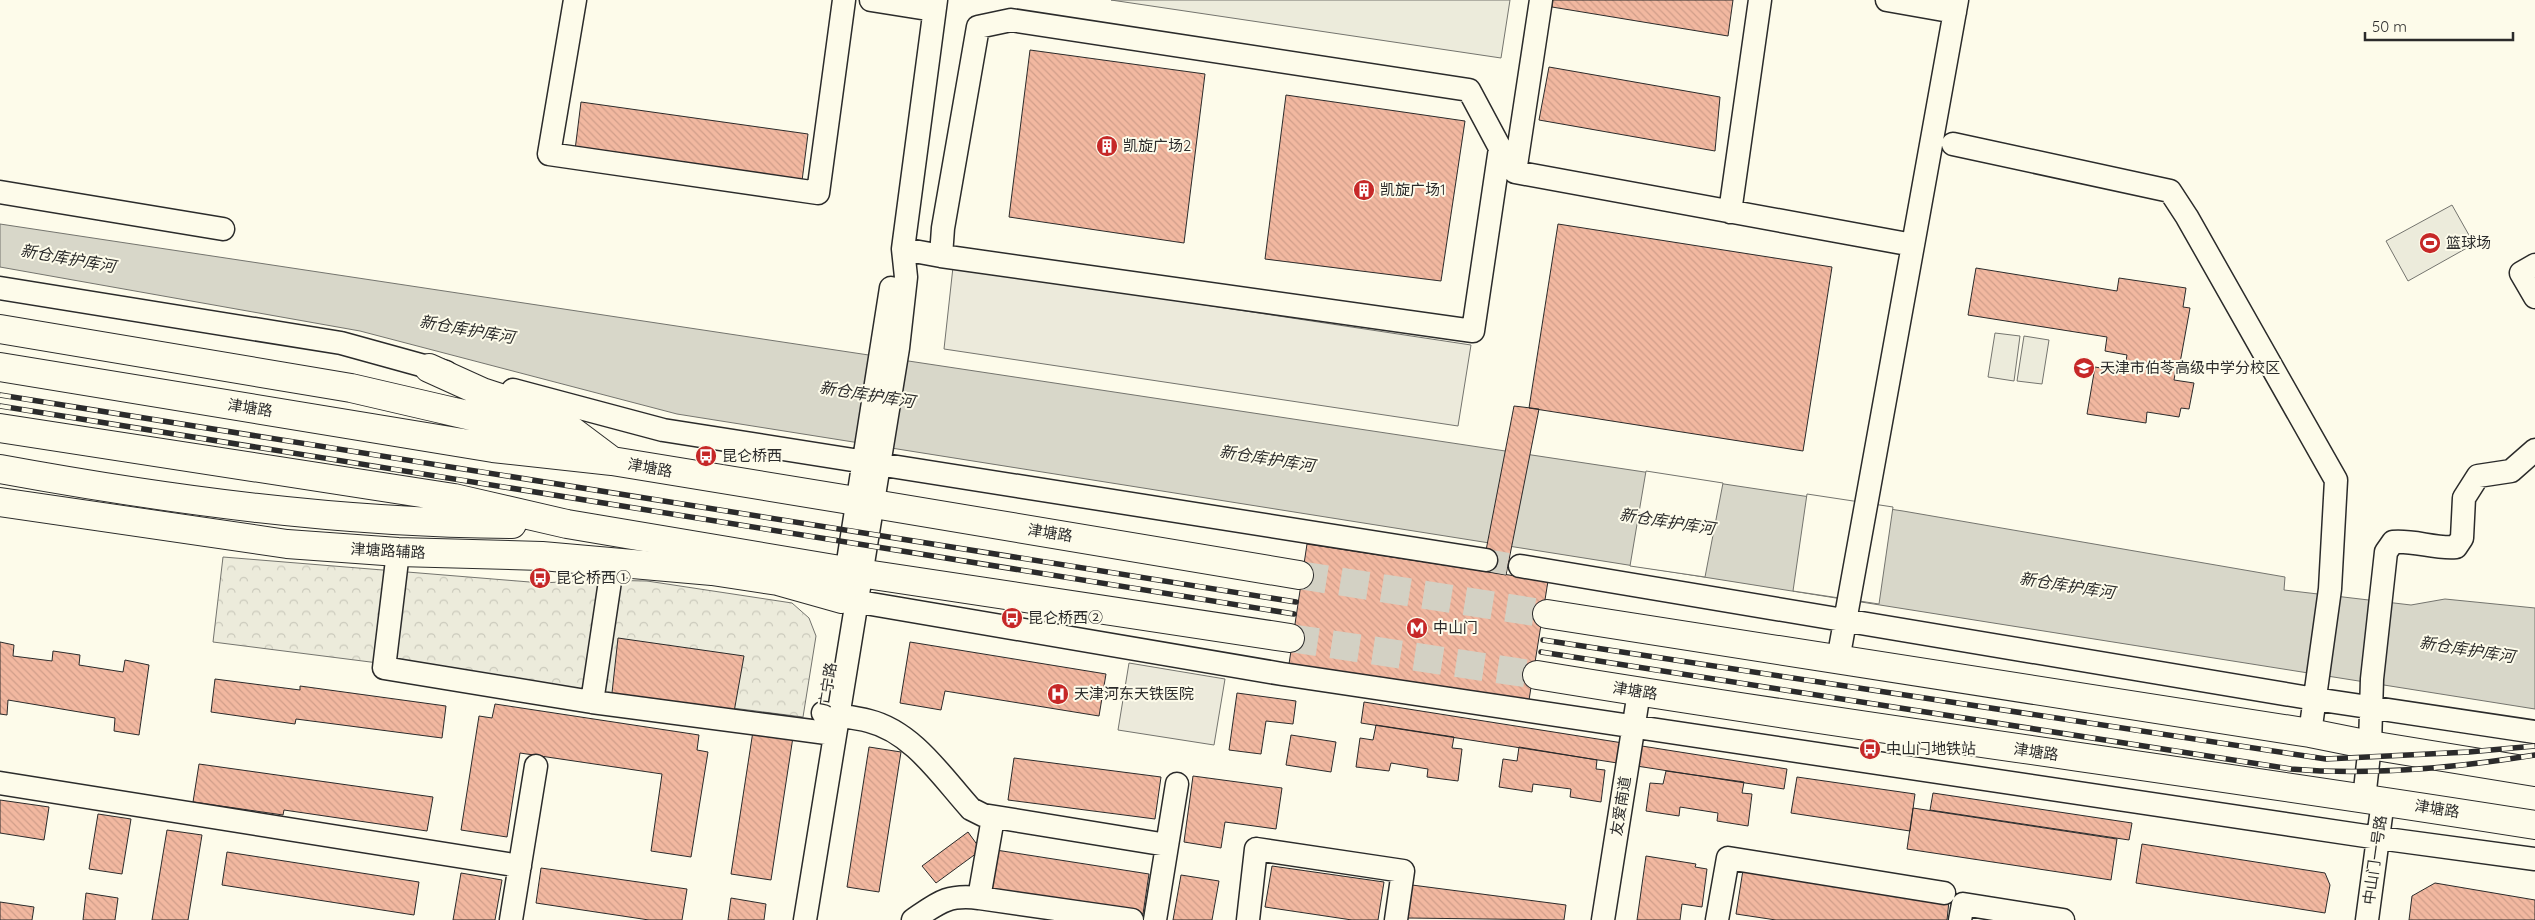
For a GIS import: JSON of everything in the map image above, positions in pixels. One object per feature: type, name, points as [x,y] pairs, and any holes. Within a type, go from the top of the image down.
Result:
[{"type":"main road","points":[[0,329],[351,388],[506,424],[612,461]]},
{"type":"main road","name":"津塘路","points":[[0,367],[493,448],[612,461],[1299,575]]},
{"type":"main road","points":[[429,368],[482,392],[534,409],[564,425],[612,461]]},
{"type":"main road","points":[[0,428],[454,498],[567,524],[854,572],[1290,638]]},
{"type":"main road","points":[[0,469],[66,481],[275,511],[487,524],[567,524]]},
{"type":"main road","name":"津塘路辅路","points":[[4,505],[287,544],[398,552],[542,556],[613,561],[778,581]]},
{"type":"main road","points":[[778,581],[854,572]]},
{"type":"main road","points":[[778,581],[850,600]]},
{"type":"main road","points":[[1547,614],[2310,733],[2370,745],[2535,772]]},
{"type":"main road","name":"津塘路","points":[[1537,675],[1885,730],[2535,825]]},
{"type":"street","points":[[575,0],[549,154],[818,193],[844,0]]},
{"type":"street","points":[[872,0],[935,5]]},
{"type":"street","points":[[1540,0],[1516,172],[1913,245]]},
{"type":"street","points":[[1730,212],[1760,0]]},
{"type":"street","points":[[1838,660],[1956,6],[1887,0]]},
{"type":"street","name":"广宁路","points":[[791,920],[850,600],[889,347],[906,277],[903,249],[935,5]]},
{"type":"street","points":[[903,249],[941,256],[1473,331],[1500,148],[1469,90],[1011,20],[978,26],[943,228],[941,256]]},
{"type":"street","points":[[1953,144],[2170,191],[2205,247],[2336,480],[2330,589],[2310,733]]},
{"type":"street","points":[[0,192],[223,229]]},
{"type":"street","points":[[2535,265],[2521,273],[2535,297]]},
{"type":"street","points":[[0,288],[341,343],[663,430],[873,458],[1486,560]]},
{"type":"street","name":"中山门一号路","points":[[2367,920],[2379,838],[2370,745],[2372,679],[2386,552],[2393,542],[2456,547],[2462,538],[2464,498],[2478,476],[2511,471],[2535,450]]},
{"type":"street","points":[[398,552],[384,668],[592,702],[828,724],[870,721],[903,737],[971,809],[993,818],[1167,845]]},
{"type":"street","points":[[592,702],[613,561]]},
{"type":"street","points":[[1520,566],[2316,699],[2535,732]]},
{"type":"street","points":[[850,600],[1282,674],[2379,838],[2535,859]]},
{"type":"street","name":"友爱南道","points":[[1603,920],[1639,692]]},
{"type":"street","name":"广宁路","points":[[805,920],[828,724]]},
{"type":"street","points":[[511,920],[536,766]]},
{"type":"street","points":[[0,783],[520,866]]},
{"type":"street","points":[[1155,920],[1177,784]]},
{"type":"street","points":[[978,898],[993,818]]},
{"type":"street","points":[[1248,920],[1256,849],[1403,871],[1396,920]]},
{"type":"street","points":[[1717,920],[1728,858],[1944,893]]},
{"type":"street","points":[[913,920],[946,900],[959,896],[1132,920]]},
{"type":"street","points":[[1960,920],[1963,904],[2063,920]]},
{"type":"green space","points":[[1111,0],[1510,0],[1501,58]]},
{"type":"green space","name":"篮球场","points":[[2452,205],[2474,244],[2408,281],[2386,241]]},
{"type":"green space","points":[[1995,333],[2020,336],[2014,381],[1988,377]]},
{"type":"green space","points":[[2024,336],[2049,340],[2042,384],[2017,381]]},
{"type":"green space","points":[[223,557],[542,583],[595,580],[647,581],[792,603],[809,618],[816,636],[803,717],[213,642]]},
{"type":"shaded area","points":[[953,267],[1471,345],[1458,426],[944,349]]},
{"type":"shaded area","points":[[1129,663],[1225,679],[1214,745],[1118,730]]},
{"type":"water","name":"新仓库护库河","points":[[0,224],[1903,511],[2285,577],[2284,590],[2411,605],[2445,599],[2535,608],[2535,709],[677,414],[360,331],[0,267]]},
{"type":"pier","points":[[1646,471],[1723,483],[1705,577],[1630,566]]},
{"type":"pier","points":[[1807,494],[1893,507],[1879,604],[1793,591]]},
{"type":"building","points":[[1552,0],[1733,0],[1728,36],[1552,7]]},
{"type":"building","name":"凯旋广场2","points":[[1030,50],[1205,74],[1184,243],[1009,217]]},
{"type":"building","points":[[1549,67],[1720,97],[1715,151],[1539,120]]},
{"type":"building","name":"凯旋广场1","points":[[1286,95],[1465,121],[1441,281],[1265,259]]},
{"type":"building","points":[[581,102],[808,134],[802,181],[575,150]]},
{"type":"building","points":[[1558,224],[1832,267],[1803,451],[1529,408]]},
{"type":"building","points":[[1976,268],[2117,291],[2119,278],[2186,288],[2183,307],[2190,308],[2180,363],[2177,363],[2174,380],[2194,383],[2189,409],[2181,408],[2179,417],[2147,412],[2146,423],[2087,414],[2095,367],[2124,372],[2127,355],[2105,351],[2107,337],[1968,315]]},
{"type":"building","points":[[1514,406],[1539,409],[1506,575],[1482,571]]},
{"type":"building","name":"中山门","points":[[1307,544],[1548,581],[1529,700],[1289,664]]},
{"type":"building","points":[[618,638],[744,656],[734,712],[612,693]]},
{"type":"building","points":[[0,642],[14,645],[13,656],[52,661],[53,651],[80,655],[79,665],[123,672],[125,660],[149,665],[139,735],[114,731],[115,718],[8,700],[7,715],[0,714]]},
{"type":"building","points":[[910,642],[1106,674],[1099,716],[945,691],[941,710],[900,703]]},
{"type":"building","points":[[215,679],[300,690],[300,686],[446,706],[442,738],[296,719],[295,724],[211,712]]},
{"type":"building","points":[[1237,693],[1296,701],[1293,724],[1266,721],[1261,754],[1229,750]]},
{"type":"building","points":[[1364,702],[1787,769],[1784,789],[1361,723]]},
{"type":"building","points":[[495,704],[699,735],[697,750],[708,752],[691,857],[651,851],[662,774],[520,753],[507,837],[461,830],[479,716],[492,718]]},
{"type":"building","points":[[1376,725],[1454,737],[1452,748],[1462,749],[1458,781],[1427,777],[1428,769],[1391,763],[1389,771],[1356,767],[1360,738],[1373,740]]},
{"type":"building","points":[[753,731],[793,737],[771,880],[731,874]]},
{"type":"building","points":[[1291,735],[1336,742],[1331,772],[1286,765]]},
{"type":"building","points":[[869,747],[901,752],[879,892],[847,887]]},
{"type":"building","points":[[1519,747],[1597,760],[1596,769],[1605,770],[1601,802],[1570,797],[1571,789],[1533,784],[1532,792],[1499,787],[1503,759],[1517,761]]},
{"type":"building","points":[[1014,758],[1161,777],[1155,819],[1008,800]]},
{"type":"building","points":[[199,764],[433,797],[427,831],[284,810],[283,815],[193,802]]},
{"type":"building","points":[[1666,771],[1744,782],[1742,793],[1752,794],[1748,826],[1717,821],[1718,813],[1680,807],[1679,816],[1646,811],[1650,783],[1663,784]]},
{"type":"building","points":[[1193,776],[1282,788],[1276,829],[1225,822],[1221,848],[1184,842]]},
{"type":"building","points":[[1797,777],[1915,794],[1910,831],[1791,813]]},
{"type":"building","points":[[1933,793],[2132,823],[2129,840],[1930,810]]},
{"type":"building","points":[[0,800],[49,807],[44,840],[0,833]]},
{"type":"building","points":[[1913,808],[2117,839],[2111,880],[1907,849]]},
{"type":"building","points":[[98,814],[131,819],[122,874],[89,869]]},
{"type":"building","points":[[167,830],[202,835],[188,920],[152,920]]},
{"type":"building","points":[[968,832],[981,850],[936,883],[922,866]]},
{"type":"building","points":[[2142,844],[2325,873],[2330,885],[2325,913],[2136,883]]},
{"type":"building","points":[[996,850],[1149,874],[1143,914],[990,890]]},
{"type":"building","points":[[227,852],[419,882],[414,915],[222,885]]},
{"type":"building","points":[[1646,856],[1696,864],[1695,867],[1707,869],[1702,907],[1682,904],[1680,920],[1637,920]]},
{"type":"building","points":[[1272,866],[1384,882],[1378,920],[1352,920],[1265,907]]},
{"type":"building","points":[[541,868],[687,889],[682,920],[649,920],[536,903]]},
{"type":"building","points":[[1743,870],[1949,901],[1947,920],[1776,920],[1736,914]]},
{"type":"building","points":[[461,873],[502,880],[495,920],[453,920]]},
{"type":"building","points":[[1181,875],[1219,881],[1212,920],[1173,920]]},
{"type":"building","points":[[2435,883],[2535,900],[2535,920],[2409,920],[2412,896]]},
{"type":"building","points":[[1412,885],[1566,905],[1564,920],[1407,918]]},
{"type":"building","points":[[86,893],[118,898],[115,920],[83,920]]},
{"type":"building","points":[[731,898],[766,904],[764,920],[728,920]]},
{"type":"building","points":[[0,902],[34,907],[32,920],[0,920]]},
{"type":"tunnel","points":[[1486,560],[1520,566]]},
{"type":"tunnel","points":[[1299,575],[1547,614]]},
{"type":"tunnel","points":[[1290,638],[1537,675]]},
{"type":"railway","points":[[0,395],[1296,602]]},
{"type":"railway","points":[[0,406],[1294,614]]},
{"type":"railway","points":[[1543,640],[2326,759],[2469,752],[2535,746]]},
{"type":"railway","points":[[1541,652],[2291,769],[2352,772],[2382,771],[2474,764],[2535,755]]},
{"type":"place","name":"凯旋广场2","points":[[1107,146]]},
{"type":"place","name":"凯旋广场1","points":[[1364,190]]},
{"type":"place","name":"篮球场","points":[[2430,243]]},
{"type":"place","name":"天津市伯苓高级中学分校区","points":[[2084,368]]},
{"type":"place","name":"昆仑桥西","points":[[706,456]]},
{"type":"place","name":"昆仑桥西①","points":[[540,578]]},
{"type":"place","name":"昆仑桥西②","points":[[1012,618]]},
{"type":"place","name":"中山门","points":[[1417,628]]},
{"type":"place","name":"天津河东天铁医院","points":[[1058,694]]},
{"type":"place","name":"中山门地铁站","points":[[1870,749]]}]
